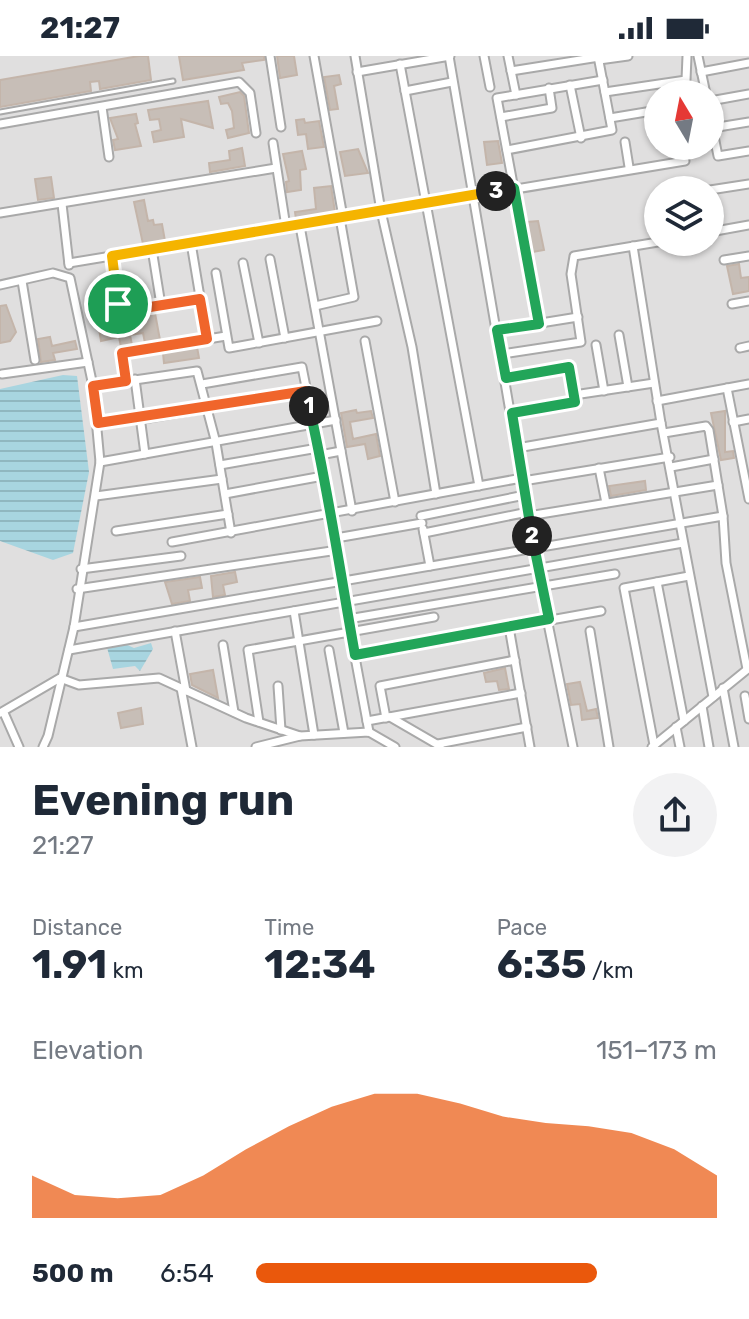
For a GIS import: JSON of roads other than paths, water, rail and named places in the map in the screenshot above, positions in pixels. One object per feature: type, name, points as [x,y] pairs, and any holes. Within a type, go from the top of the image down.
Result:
[{"type":"street","points":[[270,56],[281,127]]},
{"type":"street","points":[[314,56],[354,297],[315,306]]},
{"type":"street","points":[[355,56],[381,211],[412,347],[436,494]]},
{"type":"street","points":[[357,72],[404,61],[449,56],[470,195],[502,354],[540,586],[573,747]]},
{"type":"street","points":[[484,56],[490,87]]},
{"type":"street","points":[[508,56],[516,95]]},
{"type":"street","points":[[511,71],[628,56]]},
{"type":"street","points":[[605,92],[686,80],[687,56]]},
{"type":"street","points":[[698,56],[703,80]]},
{"type":"street","points":[[507,150],[612,130],[599,58]]},
{"type":"street","points":[[404,61],[405,91],[454,335],[479,486]]},
{"type":"street","points":[[701,72],[749,63]]},
{"type":"street","points":[[539,324],[497,98],[603,80]]},
{"type":"street","points":[[0,124],[239,82],[250,93],[256,133]]},
{"type":"street","points":[[405,91],[452,82]]},
{"type":"street","points":[[570,85],[581,138]]},
{"type":"street","points":[[501,117],[552,108],[549,88]]},
{"type":"street","points":[[724,98],[749,94]]},
{"type":"street","points":[[102,107],[109,157]]},
{"type":"street","points":[[610,118],[644,112]]},
{"type":"street","points":[[724,126],[749,122]]},
{"type":"street","points":[[625,142],[629,167]]},
{"type":"street","points":[[273,143],[286,227]]},
{"type":"street","points":[[724,155],[749,151]]},
{"type":"street","points":[[69,263],[300,226],[629,167],[685,161]]},
{"type":"street","points":[[0,213],[276,168]]},
{"type":"street","points":[[724,188],[749,184]]},
{"type":"street","points":[[62,204],[69,263],[66,275]]},
{"type":"street","points":[[724,229],[749,225]]},
{"type":"street","points":[[300,226],[352,511]]},
{"type":"street","points":[[191,243],[207,339]]},
{"type":"street","points":[[502,354],[581,342],[571,274],[574,256],[644,244]]},
{"type":"street","points":[[633,246],[657,401],[713,697]]},
{"type":"street","points":[[152,249],[161,305]]},
{"type":"street","points":[[112,256],[120,308],[125,311],[200,299]]},
{"type":"street","points":[[724,260],[749,256]]},
{"type":"street","points":[[270,259],[285,338]]},
{"type":"street","points":[[243,263],[259,343]]},
{"type":"street","points":[[0,285],[53,273],[66,275],[72,282],[98,423],[100,462],[77,589],[74,627],[43,747]]},
{"type":"street","points":[[216,273],[229,348],[377,321]]},
{"type":"street","points":[[22,281],[35,360]]},
{"type":"street","points":[[732,304],[749,301]]},
{"type":"street","points":[[497,330],[578,317]]},
{"type":"street","points":[[619,335],[628,387]]},
{"type":"street","points":[[145,454],[140,419],[122,353],[226,336]]},
{"type":"street","points":[[365,341],[395,502]]},
{"type":"street","points":[[596,345],[604,391]]},
{"type":"street","points":[[2,374],[88,362]]},
{"type":"street","points":[[202,384],[302,367],[336,538],[341,582],[369,732]]},
{"type":"street","points":[[506,378],[569,367],[574,395],[575,402],[512,413]]},
{"type":"street","points":[[93,386],[193,370],[200,375],[216,443],[231,533]]},
{"type":"street","points":[[574,395],[654,383]]},
{"type":"street","points":[[657,401],[749,384]]},
{"type":"street","points":[[727,388],[749,499]]},
{"type":"street","points":[[98,423],[140,419],[306,391]]},
{"type":"street","points":[[733,422],[749,419]]},
{"type":"street","points":[[100,462],[336,420]]},
{"type":"street","points":[[517,448],[661,423]]},
{"type":"street","points":[[664,433],[706,426],[723,516],[726,563],[748,668],[653,746],[624,588],[689,576]]},
{"type":"street","points":[[220,465],[319,451],[341,451]]},
{"type":"street","points":[[172,542],[479,486],[670,457]]},
{"type":"street","points":[[671,467],[714,459]]},
{"type":"street","points":[[599,468],[606,503]]},
{"type":"street","points":[[225,494],[323,476]]},
{"type":"street","points":[[96,496],[125,495],[222,479]]},
{"type":"street","points":[[424,533],[718,485]]},
{"type":"street","points":[[336,538],[525,495]]},
{"type":"street","points":[[417,497],[430,566]]},
{"type":"street","points":[[116,531],[228,514]]},
{"type":"street","points":[[74,627],[723,516]]},
{"type":"street","points":[[69,650],[683,543]]},
{"type":"street","points":[[77,589],[338,550]]},
{"type":"street","points":[[81,569],[181,556]]},
{"type":"street","points":[[348,619],[615,574]]},
{"type":"street","points":[[657,582],[684,721]]},
{"type":"street","points":[[294,611],[314,735]]},
{"type":"street","points":[[355,655],[601,611]]},
{"type":"street","points":[[259,722],[248,650],[434,617]]},
{"type":"street","points":[[509,627],[530,747]]},
{"type":"street","points":[[175,631],[192,747]]},
{"type":"street","points":[[590,631],[609,747]]},
{"type":"street","points":[[223,645],[234,712]]},
{"type":"street","points":[[329,650],[344,733]]},
{"type":"street","points":[[515,660],[380,686],[388,717],[440,746],[527,727]]},
{"type":"street","points":[[60,678],[79,685],[159,678],[234,712],[300,736]]},
{"type":"street","points":[[19,747],[2,713],[60,678]]},
{"type":"street","points":[[278,686],[281,730]]},
{"type":"street","points":[[723,688],[734,747]]},
{"type":"street","points":[[367,721],[521,693]]},
{"type":"street","points":[[745,696],[749,719]]},
{"type":"street","points":[[702,706],[709,747]]},
{"type":"street","points":[[676,727],[680,747]]},
{"type":"street","points":[[256,747],[300,736],[369,732],[395,747]]},
{"type":"lane","points":[[0,112],[173,81]]},
{"type":"water","points":[[63,375],[77,376],[89,472],[73,553],[53,560],[0,541],[0,389]]},
{"type":"water","points":[[123,643],[134,648],[151,643],[153,649],[140,671],[135,666],[113,669],[106,644]]}]
